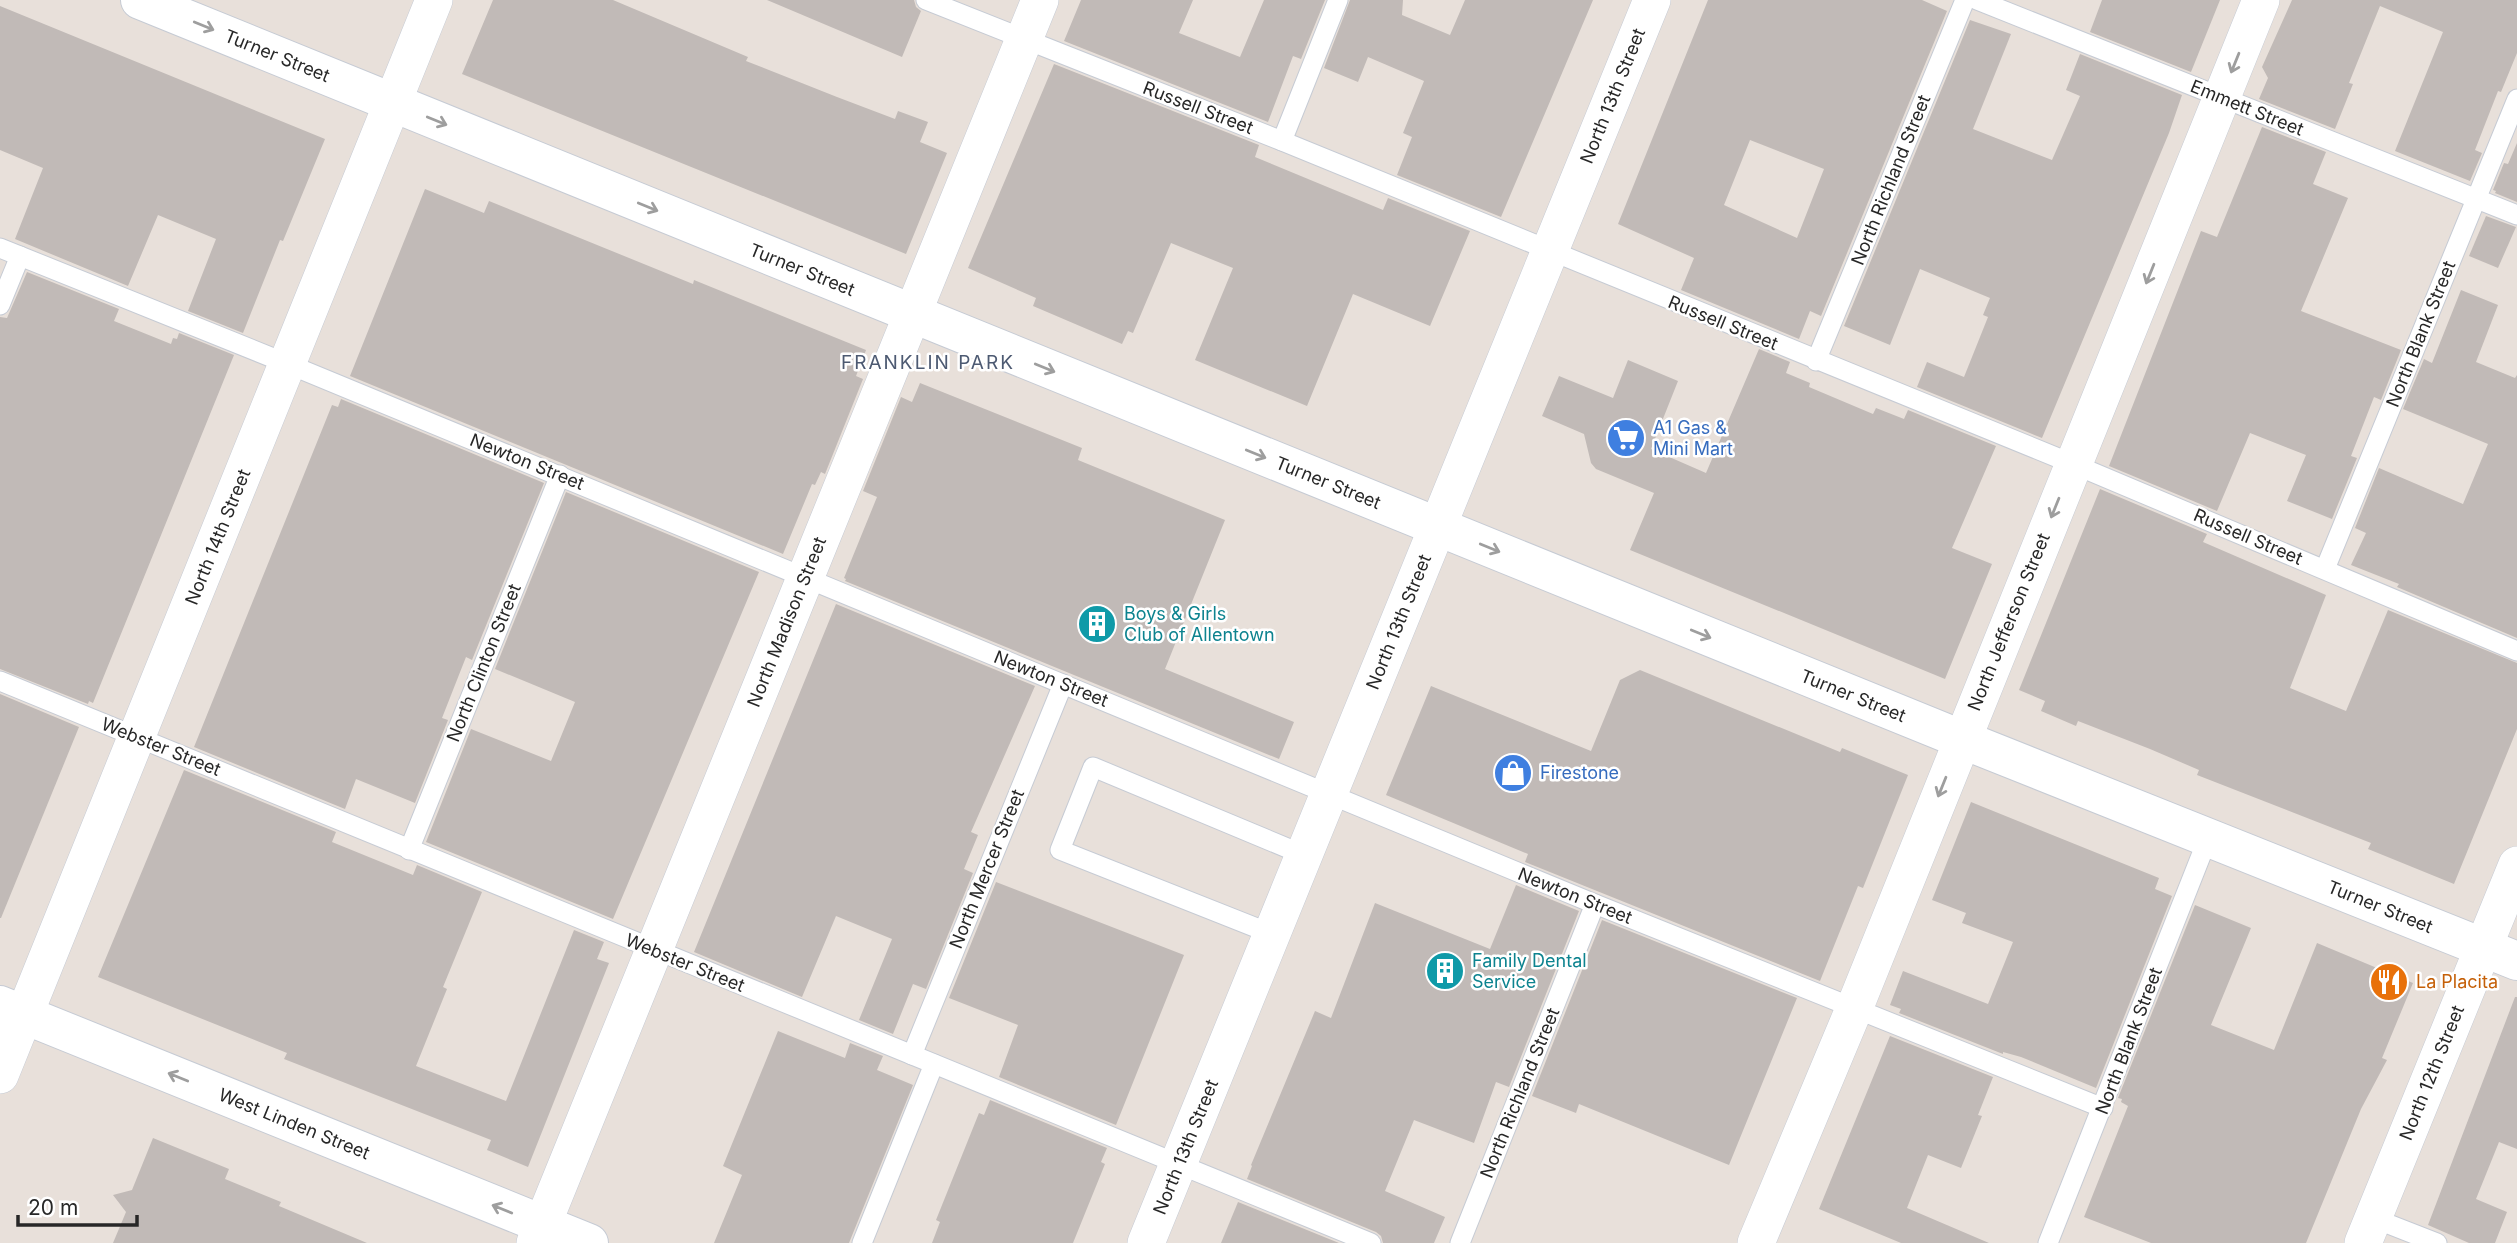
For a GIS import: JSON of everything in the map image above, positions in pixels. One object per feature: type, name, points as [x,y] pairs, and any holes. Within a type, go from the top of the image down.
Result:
[{"type":"street","name":"Turner Street","points":[[141,0],[2500,955]]},
{"type":"street","name":"North 14th Street","points":[[0,1074],[12,1010],[137,736],[434,0]]},
{"type":"street","name":"North Madison Street","points":[[538,1234],[1040,0]]},
{"type":"street","name":"North 13th Street","points":[[1146,1243],[1652,0]]},
{"type":"street","name":"North Jefferson Street","points":[[1756,1243],[2261,0]]},
{"type":"street","name":"North 12th Street","points":[[2368,1231],[2500,955],[2517,865]]},
{"type":"street","name":"West Linden Street","points":[[12,1010],[538,1234],[589,1243]]},
{"type":"lane","name":"Russell Street","points":[[926,0],[1282,141],[2073,464],[2517,651]]},
{"type":"lane","points":[[1282,141],[1338,0]]},
{"type":"lane","name":"North Richland Street","points":[[1816,361],[1965,0]]},
{"type":"lane","name":"Emmett Street","points":[[1977,0],[2517,215]]},
{"type":"lane","name":"North Blank Street","points":[[2325,569],[2517,99]]},
{"type":"lane","name":"Newton Street","points":[[0,248],[288,363],[1595,904],[2103,1108]]},
{"type":"lane","points":[[0,305],[20,256]]},
{"type":"lane","name":"North Clinton Street","points":[[409,850],[560,475]]},
{"type":"lane","name":"Webster Street","points":[[0,681],[1371,1243]]},
{"type":"lane","name":"North Mercer Street","points":[[912,1055],[1063,684]]},
{"type":"lane","points":[[1272,934],[1060,850],[1093,767],[1304,855]]},
{"type":"lane","name":"North Blank Street","points":[[2048,1243],[2208,838]]},
{"type":"lane","name":"North Richland Street","points":[[1460,1243],[1595,904]]},
{"type":"lane","points":[[862,1243],[934,1064]]},
{"type":"lane","points":[[2368,1231],[2437,1243]]},
{"type":"building","points":[[493,0],[613,0],[748,57],[746,61],[837,97],[895,119],[898,111],[928,122],[920,142],[947,153],[906,254],[462,74]]},
{"type":"building","points":[[767,0],[914,0],[921,11],[902,57]]},
{"type":"building","points":[[1081,0],[1193,0],[1179,33],[1240,57],[1264,0],[1325,0],[1301,59],[1293,56],[1268,122],[1064,41]]},
{"type":"building","points":[[1350,0],[1403,0],[1402,15],[1450,35],[1465,0],[1593,0],[1501,217],[1397,175],[1412,137],[1403,133],[1424,81],[1368,57],[1358,82],[1324,68]]},
{"type":"building","points":[[1708,0],[1922,0],[1947,11],[1821,316],[1810,311],[1799,339],[1681,290],[1694,258],[1618,224]],"holes":[[[1750,140],[1824,169],[1797,238],[1724,205]]]},
{"type":"building","points":[[2102,0],[2220,0],[2191,72],[2090,32]]},
{"type":"building","points":[[2292,0],[2517,0],[2517,53],[2501,92],[2498,91],[2475,150],[2482,153],[2470,181],[2395,151],[2443,32],[2380,6],[2349,83],[2353,84],[2335,129],[2259,99],[2268,78],[2262,67]]},
{"type":"building","points":[[0,6],[325,139],[283,241],[280,240],[243,333],[188,311],[216,239],[158,215],[128,286],[15,239],[43,168],[0,150]]},
{"type":"building","points":[[1970,20],[2011,34],[1973,129],[2052,160],[2080,96],[2066,90],[2080,54],[2182,95],[2169,133],[2042,438],[1917,387],[1927,362],[1964,377],[1988,317],[1983,315],[1990,298],[1920,269],[1890,345],[1844,326]]},
{"type":"building","points":[[1054,64],[1259,145],[1255,157],[1383,210],[1388,198],[1470,231],[1430,326],[1353,294],[1307,406],[1195,360],[1233,268],[1171,243],[1133,333],[1128,331],[1122,344],[1033,306],[1036,298],[968,268]]},
{"type":"building","points":[[2262,127],[2326,152],[2313,184],[2348,198],[2301,311],[2401,350],[2381,400],[2374,397],[2351,456],[2357,458],[2332,519],[2287,501],[2306,455],[2250,433],[2217,511],[2109,466],[2201,231],[2217,237]]},
{"type":"building","points":[[2517,143],[2517,202],[2493,190],[2504,163],[2508,164]]},
{"type":"building","points":[[425,189],[484,213],[489,201],[693,284],[694,280],[866,350],[856,376],[863,379],[825,474],[821,472],[815,485],[812,484],[783,554],[350,376]]},
{"type":"building","points":[[2486,216],[2516,227],[2498,268],[2469,256]]},
{"type":"building","points":[[27,272],[119,309],[114,321],[171,344],[179,333],[234,355],[93,703],[89,701],[88,704],[0,669],[0,317],[7,318]]},
{"type":"building","points":[[2461,290],[2498,305],[2476,362],[2515,378],[2517,375],[2517,638],[2351,565],[2366,533],[2355,528],[2379,468],[2463,504],[2488,444],[2403,409],[2424,359],[2432,363]]},
{"type":"building","points":[[1759,349],[1790,362],[1786,373],[1810,383],[1809,387],[1873,414],[1876,408],[1904,419],[1908,410],[1996,446],[1952,548],[1992,564],[1945,679],[1630,550],[1654,493],[1596,469],[1591,463],[1584,434],[1542,416],[1559,376],[1613,398],[1628,360],[1678,381],[1651,449],[1706,473]]},
{"type":"building","points":[[920,383],[1082,448],[1078,460],[1225,520],[1165,669],[1294,722],[1279,759],[845,581],[877,497],[863,491],[901,397],[912,402]]},
{"type":"building","points":[[341,399],[544,483],[472,660],[466,657],[442,718],[448,720],[415,803],[356,779],[345,809],[194,747],[332,405],[338,407]]},
{"type":"building","points":[[2100,489],[2207,534],[2203,542],[2326,595],[2290,688],[2346,711],[2388,610],[2517,663],[2517,729],[2454,884],[2368,849],[2371,843],[2197,775],[2199,770],[2150,749],[2078,721],[2076,726],[2041,711],[2045,701],[2019,690]]},
{"type":"building","points":[[566,492],[759,572],[613,919],[426,842],[471,729],[551,761],[575,702],[495,669]]},
{"type":"building","points":[[836,604],[1035,686],[971,832],[978,835],[964,869],[973,873],[926,989],[913,984],[893,1034],[859,1020],[892,939],[836,916],[802,997],[694,952]]},
{"type":"building","points":[[1640,670],[1840,752],[1842,748],[1908,775],[1863,888],[1858,886],[1820,981],[1525,862],[1528,854],[1386,795],[1431,686],[1591,751],[1620,680]]},
{"type":"building","points":[[0,694],[79,727],[1,918],[0,918]]},
{"type":"building","points":[[184,770],[336,832],[332,842],[413,875],[417,865],[482,892],[443,987],[447,989],[416,1066],[506,1101],[574,930],[604,942],[597,959],[609,963],[528,1167],[487,1150],[491,1140],[284,1059],[287,1053],[98,977]]},
{"type":"building","points":[[1971,802],[2159,878],[2155,889],[2172,896],[2096,1088],[2021,1057],[2003,1054],[1899,1013],[1901,1009],[1890,1005],[1903,971],[1988,1004],[2013,942],[1962,923],[1966,913],[1932,900]]},
{"type":"building","points":[[996,882],[1184,955],[1116,1125],[999,1077],[1018,1025],[949,998]]},
{"type":"building","points":[[1516,885],[1579,911],[1509,1087],[1496,1082],[1474,1143],[1414,1120],[1385,1191],[1445,1217],[1434,1243],[1383,1243],[1376,1232],[1247,1179],[1315,1011],[1331,1018],[1375,903],[1490,949]]},
{"type":"building","points":[[2195,905],[2251,928],[2211,1025],[2274,1050],[2317,943],[2413,983],[2382,1058],[2387,1060],[2361,1109],[2306,1243],[2151,1243],[2084,1217],[2128,1106],[2118,1098]]},
{"type":"building","points":[[1602,920],[1797,998],[1729,1165],[1579,1104],[1576,1113],[1532,1096]]},
{"type":"building","points":[[2515,997],[2517,1149],[2499,1142],[2476,1199],[2507,1212],[2495,1243],[2469,1243],[2428,1225]]},
{"type":"building","points":[[778,1031],[845,1058],[850,1043],[883,1056],[877,1070],[913,1085],[849,1243],[714,1243],[742,1175],[723,1166]]},
{"type":"building","points":[[1890,1036],[1993,1077],[1978,1115],[1982,1116],[1961,1168],[1928,1155],[1907,1208],[1989,1243],[1901,1243],[1819,1209]]},
{"type":"building","points":[[990,1100],[1107,1148],[1101,1162],[1105,1164],[1073,1243],[932,1243],[940,1222],[936,1220],[979,1113],[984,1115]]},
{"type":"building","points":[[153,1138],[229,1169],[225,1179],[281,1202],[279,1206],[367,1243],[113,1243],[126,1212],[113,1195],[132,1190]]},
{"type":"building","points":[[1238,1202],[1339,1243],[1221,1243]]},
{"type":"place","name":"A1 Gas & Mini Mart","points":[[1626,438]]},
{"type":"place","name":"Boys & Girls Club of Allentown","points":[[1097,624]]},
{"type":"place","name":"Firestone","points":[[1513,773]]},
{"type":"place","name":"Family Dental Service","points":[[1445,971]]},
{"type":"place","name":"La Placita","points":[[2389,982]]},
{"type":"district","name":"FRANKLIN PARK","points":[[928,362]]}]
